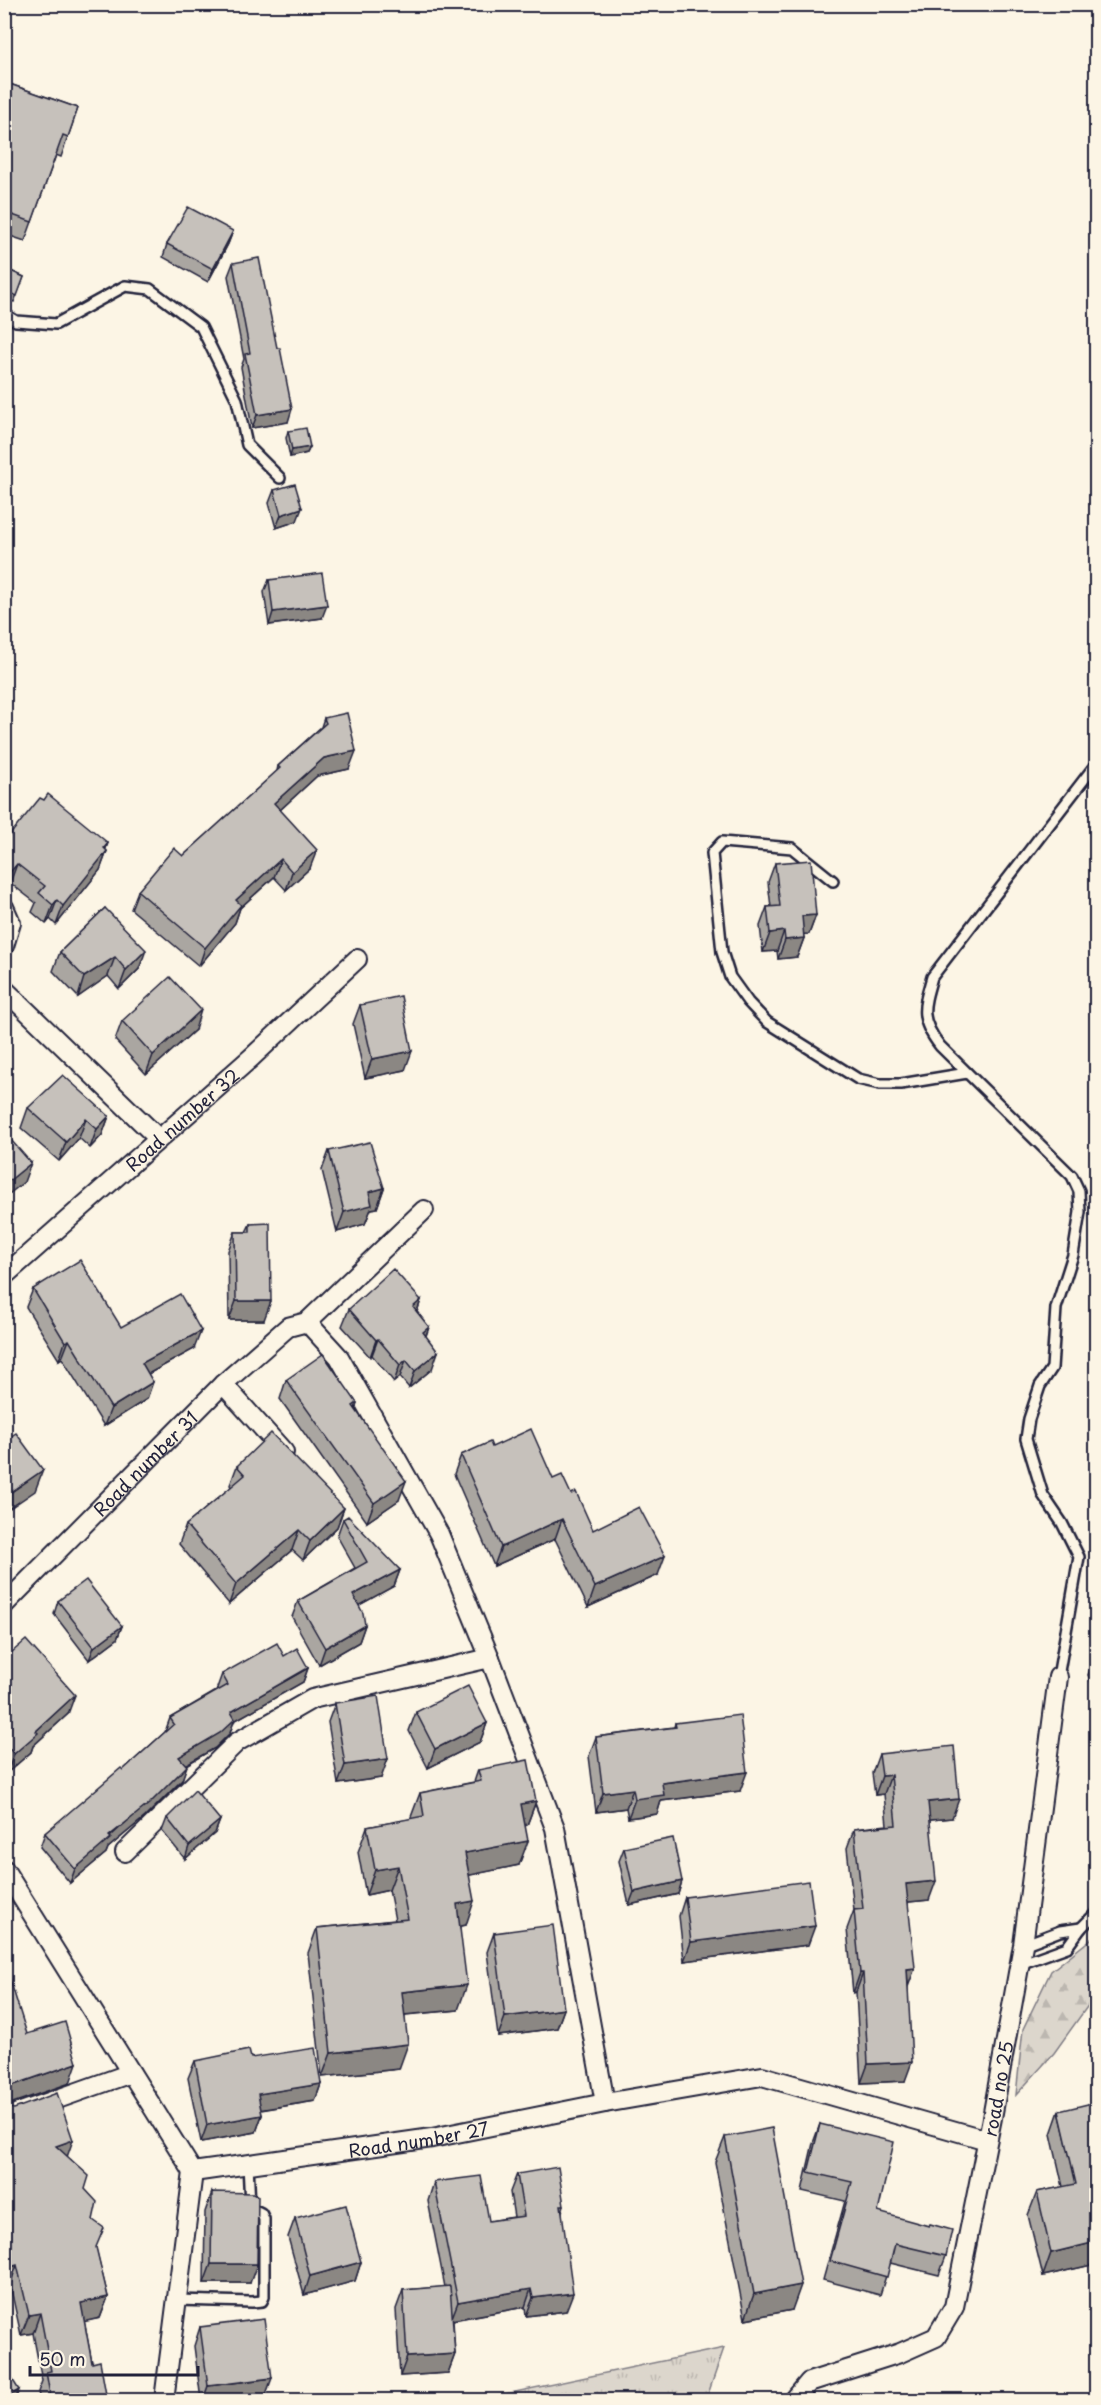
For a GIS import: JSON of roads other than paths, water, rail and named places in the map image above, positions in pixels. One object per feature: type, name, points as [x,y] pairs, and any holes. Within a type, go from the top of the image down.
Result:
[{"type":"street","points":[[4,907],[11,923],[4,946]]},
{"type":"street","name":"Road number 32","points":[[4,1276],[252,1057],[357,959]]},
{"type":"street","points":[[4,989],[158,1138]]},
{"type":"street","points":[[424,1210],[307,1322],[339,1357],[439,1534],[490,1658],[555,1828],[604,2103]]},
{"type":"street","name":"Road number 31","points":[[4,1605],[223,1384],[288,1328],[307,1322]]},
{"type":"street","points":[[223,1384],[300,1469]]},
{"type":"street","points":[[125,1852],[237,1742],[312,1699],[490,1658]]},
{"type":"street","name":"road no 25","points":[[794,2400],[809,2382],[900,2353],[936,2337],[954,2307],[1020,1964],[1058,1677]]},
{"type":"street","points":[[4,1869],[193,2172],[164,2400]]},
{"type":"street","points":[[4,2118],[131,2073]]},
{"type":"street","name":"Road number 27","points":[[193,2172],[432,2138],[604,2103],[762,2076],[987,2140]]},
{"type":"lane","points":[[4,314],[16,321],[56,324],[125,286],[150,289],[201,327],[237,400],[247,446],[280,478]]},
{"type":"lane","points":[[1058,1677],[1079,1557],[1062,1523],[1043,1495],[1026,1439],[1029,1419],[1040,1386],[1052,1368],[1056,1308],[1073,1255],[1080,1212],[1079,1191],[1072,1176],[967,1073],[928,1030],[924,1005],[932,977],[1096,764]]},
{"type":"lane","points":[[833,881],[792,848],[722,842],[712,853],[722,952],[730,977],[748,1002],[767,1022],[858,1079],[880,1084],[901,1084],[967,1073]]},
{"type":"lane","points":[[1020,1964],[1067,1947],[1096,1913]]},
{"type":"lane","points":[[1023,1945],[1060,1930],[1081,1928]]},
{"type":"lane","points":[[177,2300],[262,2301],[266,2292],[264,2220],[261,2213],[251,2208],[250,2205],[248,2164]]}]
